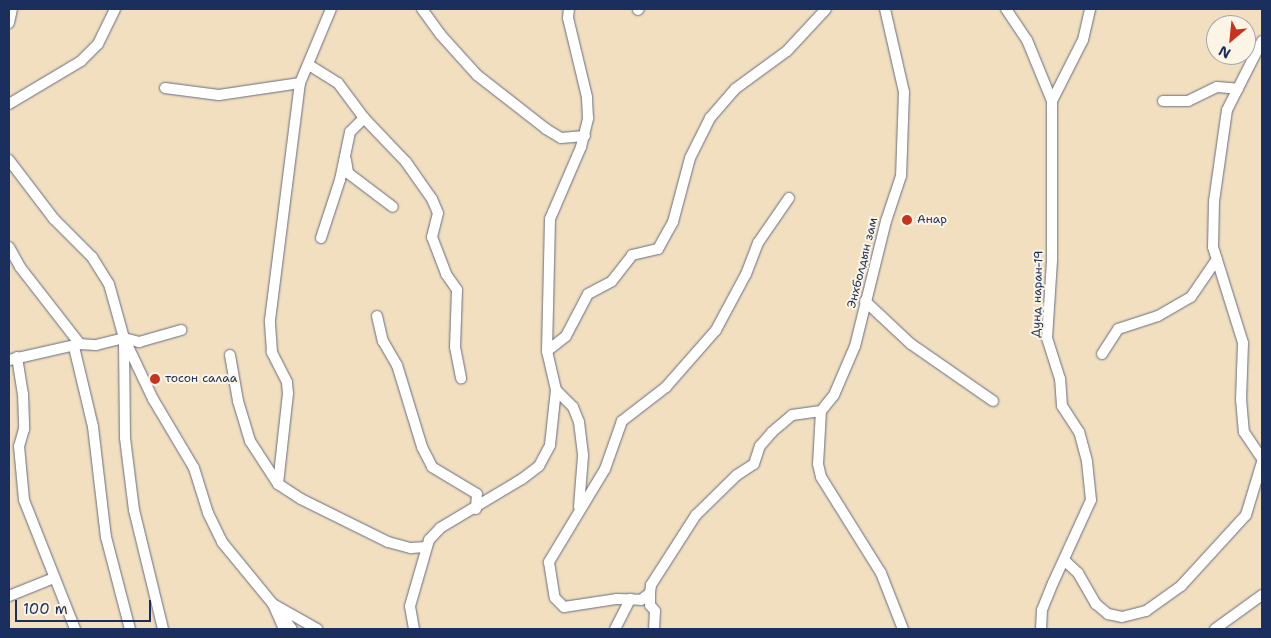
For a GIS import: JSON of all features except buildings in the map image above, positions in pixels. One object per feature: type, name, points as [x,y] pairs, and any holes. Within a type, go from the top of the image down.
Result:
[{"type":"street","points":[[9,23],[12,9]]},
{"type":"street","points":[[9,104],[81,61],[98,44],[115,9]]},
{"type":"street","points":[[278,484],[288,394],[287,382],[272,352],[270,320],[300,83],[332,9]]},
{"type":"street","points":[[422,9],[440,34],[477,75],[546,129],[561,138],[585,136]]},
{"type":"street","points":[[414,629],[410,606],[426,547],[440,528],[522,479],[548,455],[556,390],[547,351],[550,219],[585,136],[587,97],[568,18],[569,9]]},
{"type":"street","points":[[547,351],[566,336],[588,294],[612,281],[632,256],[658,250],[673,222],[690,158],[710,118],[735,88],[787,51],[826,9]]},
{"type":"street","name":"Энхболдын зам","points":[[884,9],[904,92],[904,150],[901,176],[846,371],[821,410],[818,464],[821,477],[844,511],[880,573],[903,629]]},
{"type":"street","points":[[1006,9],[1026,40],[1052,101]]},
{"type":"street","name":"Дунд наран-19","points":[[1041,629],[1042,610],[1091,500],[1087,461],[1079,432],[1062,406],[1060,379],[1047,338],[1052,242],[1052,101],[1083,40],[1090,9]]},
{"type":"street","points":[[1064,560],[1078,574],[1096,604],[1108,614],[1122,617],[1146,611],[1181,586],[1246,515],[1262,461],[1244,432],[1241,399],[1243,344],[1213,246],[1214,201],[1227,110],[1262,41]]},
{"type":"street","points":[[309,65],[338,82],[364,118],[406,162],[438,213],[432,237],[446,274],[458,290],[456,347],[461,378]]},
{"type":"street","points":[[165,88],[219,95],[300,83]]},
{"type":"street","points":[[1163,101],[1188,101],[1217,87],[1238,89]]},
{"type":"street","points":[[321,238],[345,157],[350,132],[364,118]]},
{"type":"street","points":[[345,157],[348,173],[393,207]]},
{"type":"street","points":[[9,160],[54,218],[92,257],[109,284],[124,338],[153,399],[194,468],[208,513],[222,542],[292,629]]},
{"type":"street","points":[[650,594],[641,600],[630,599],[564,607],[555,598],[550,579],[549,562],[578,508],[605,469],[622,420],[666,387],[723,320],[758,243],[789,198]]},
{"type":"street","points":[[9,247],[20,268],[77,346],[93,427],[106,537],[130,629]]},
{"type":"street","points":[[1102,354],[1118,329],[1158,316],[1191,297],[1217,259]]},
{"type":"street","points":[[865,301],[911,344],[993,401]]},
{"type":"street","points":[[377,316],[383,341],[397,365],[422,447],[432,467],[477,494],[476,508]]},
{"type":"street","points":[[75,629],[24,500],[18,446],[24,428],[23,394],[13,358],[77,346],[96,345],[124,338],[139,342],[181,330]]},
{"type":"street","points":[[124,338],[125,438],[134,510],[163,629]]},
{"type":"street","points":[[230,355],[238,401],[250,441],[278,484],[388,542],[412,548],[426,547]]},
{"type":"street","points":[[556,390],[573,407],[579,422],[583,456],[578,508]]},
{"type":"street","points":[[654,629],[655,611],[650,605],[652,585],[696,516],[737,475],[754,464],[760,446],[772,432],[792,415],[821,410]]},
{"type":"street","points":[[9,596],[54,578]]},
{"type":"street","points":[[1216,629],[1261,598]]},
{"type":"street","points":[[615,629],[630,599]]},
{"type":"street","points":[[273,604],[284,629]]},
{"type":"street","points":[[273,604],[317,629]]},
{"type":"place","name":"Анар","points":[[907,220]]},
{"type":"place","name":"тосон салаа","points":[[155,379]]}]
